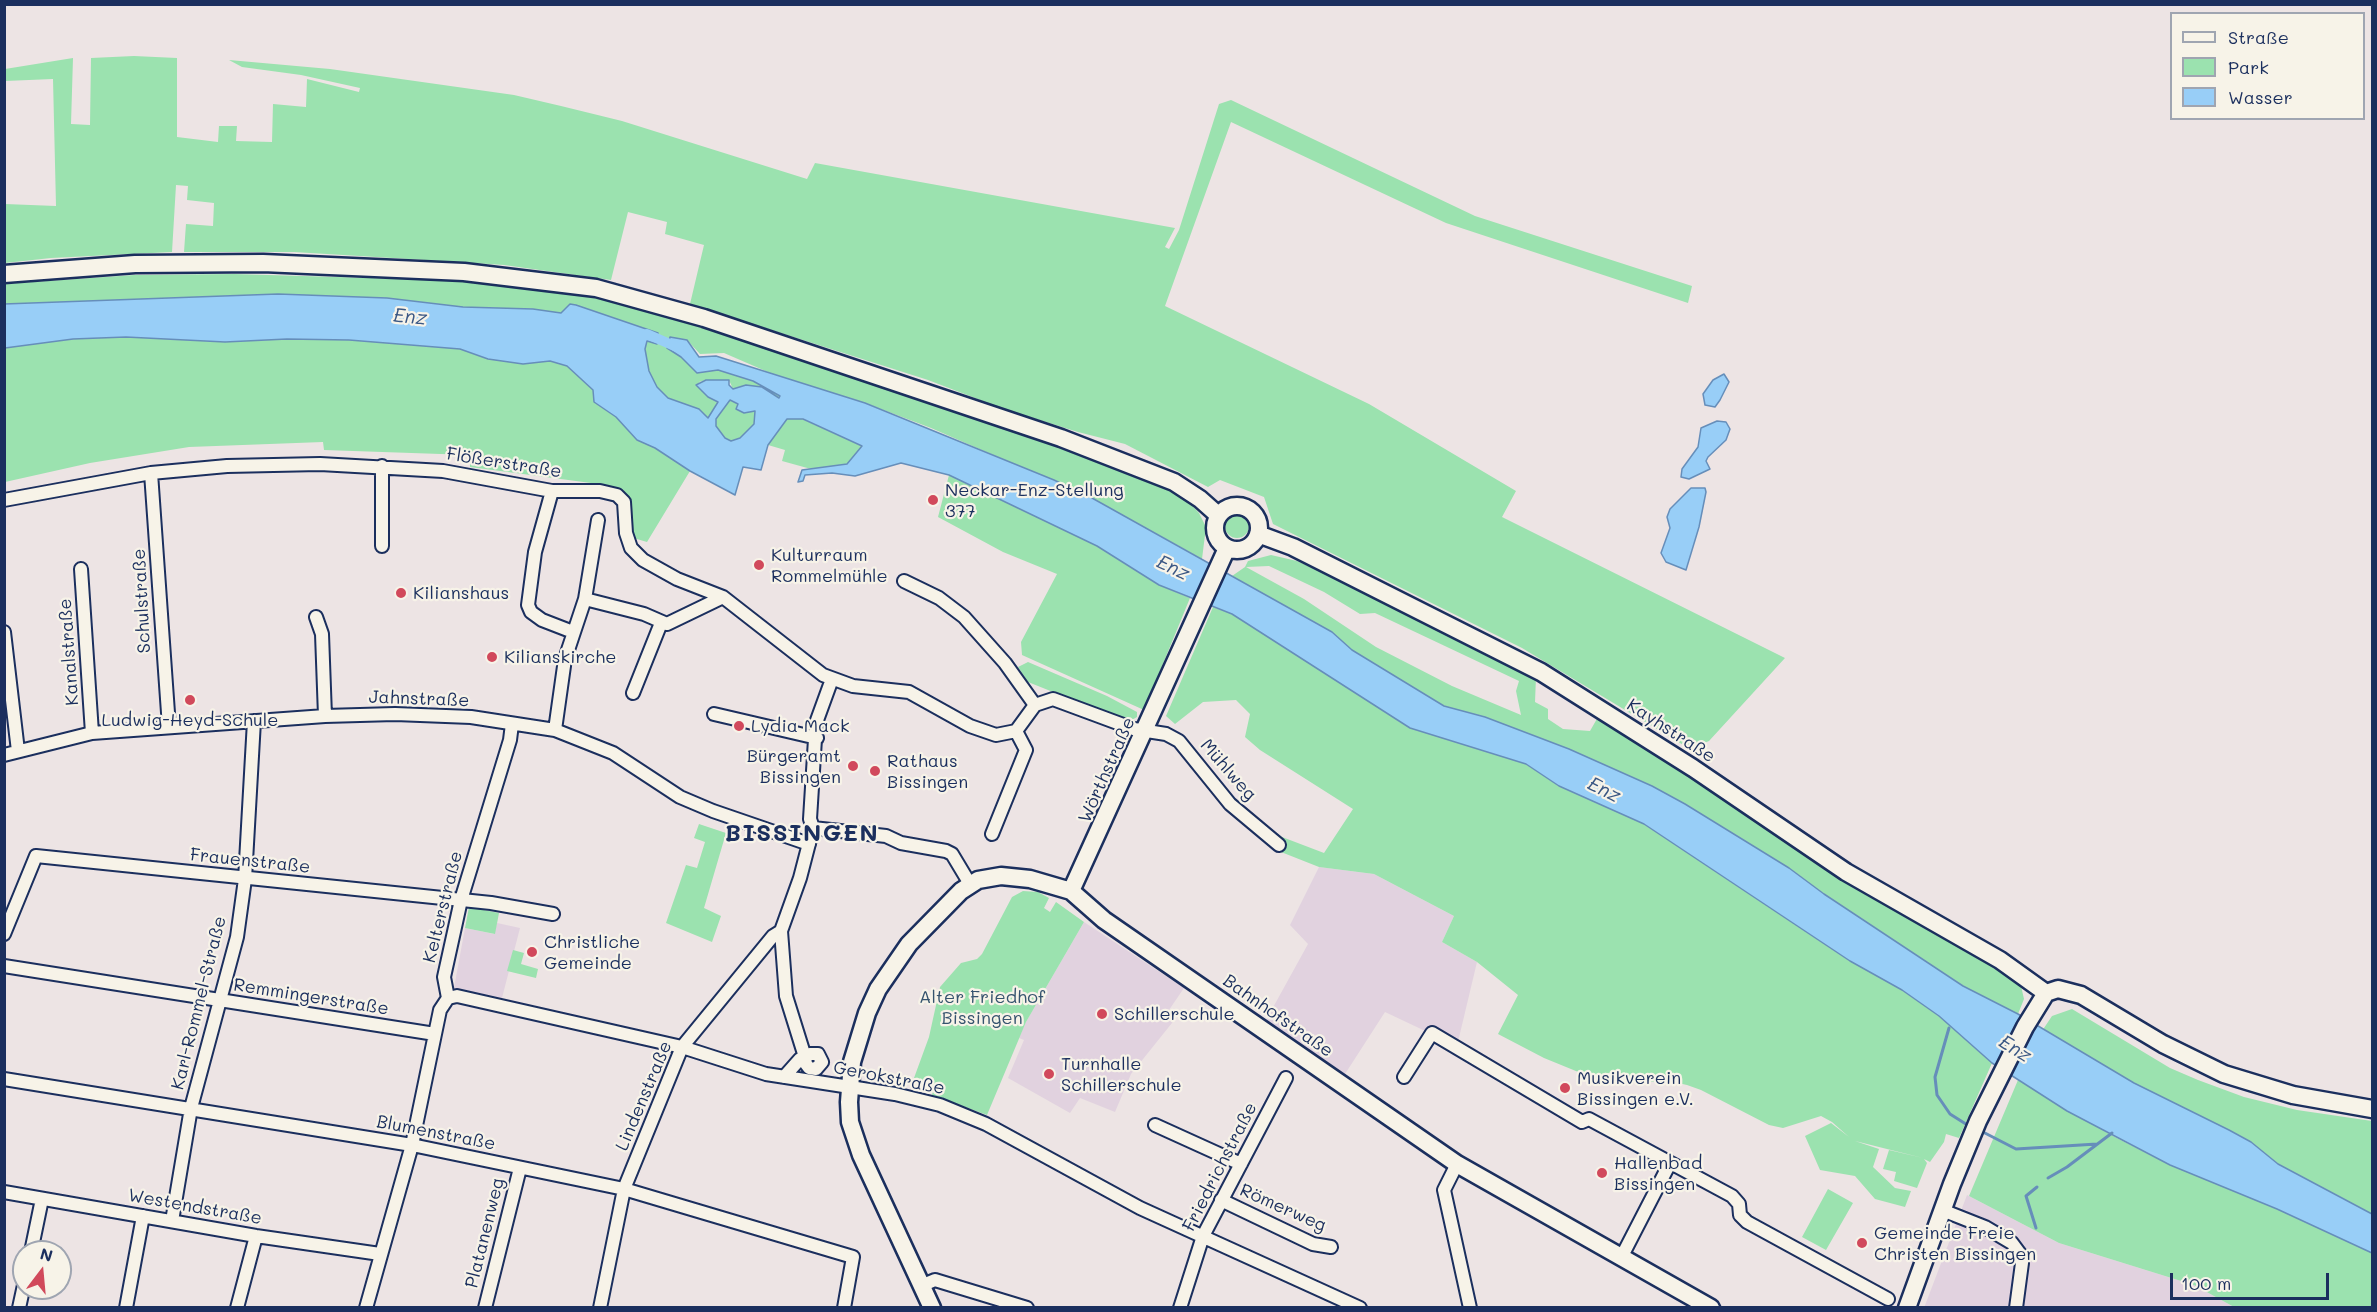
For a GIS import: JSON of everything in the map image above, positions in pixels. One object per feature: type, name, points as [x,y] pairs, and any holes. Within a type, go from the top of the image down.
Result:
[{"type":"main road","points":[[4,274],[135,264],[263,263],[452,271],[596,288],[704,318],[1071,442],[1174,482],[1200,499],[1218,515]]},
{"type":"main road","points":[[1243,506],[1257,517],[1258,534],[1246,548],[1225,551],[1214,529],[1218,515],[1226,508],[1243,506]]},
{"type":"main road","name":"Kayhstraße","points":[[1258,534],[1293,547],[1541,672],[1693,768],[1846,872],[2000,960],[2043,996]]},
{"type":"main road","name":"Wörthstraße","points":[[1071,891],[1145,732],[1225,551]]},
{"type":"main road","name":"Bahnhofstraße","points":[[970,884],[992,877],[1011,876],[1071,891],[1104,920],[1457,1164],[1712,1308]]},
{"type":"main road","points":[[932,1308],[861,1155],[850,1122],[850,1086],[857,1039],[878,989],[909,944],[970,884]]},
{"type":"main road","points":[[1908,1308],[1952,1184],[1995,1085],[2043,996],[2058,989],[2081,995],[2163,1044],[2224,1074],[2293,1095],[2373,1109]]},
{"type":"street","name":"Flößerstraße","points":[[4,500],[151,473],[227,466],[382,466],[448,472],[552,491],[600,490],[616,495],[624,502],[626,533],[631,548],[643,560],[677,579],[723,597],[807,663],[832,679],[853,686],[909,692],[984,732],[996,735],[1016,730]]},
{"type":"street","points":[[382,466],[382,546]]},
{"type":"street","name":"Schulstraße","points":[[151,473],[169,727]]},
{"type":"street","points":[[552,491],[535,552],[528,605],[531,612],[542,620],[573,632]]},
{"type":"street","points":[[555,730],[560,685],[573,632],[585,599],[598,520]]},
{"type":"street","name":"Kanalstraße","points":[[81,569],[92,733]]},
{"type":"street","points":[[904,581],[939,598],[964,617],[1005,663],[1035,705]]},
{"type":"street","points":[[585,599],[644,614],[667,624],[723,597]]},
{"type":"street","points":[[316,617],[322,634],[325,716]]},
{"type":"street","points":[[633,693],[661,623]]},
{"type":"street","points":[[4,632],[18,752]]},
{"type":"street","points":[[784,1077],[800,1059],[805,1057],[786,996],[781,931],[813,828],[810,819],[817,738],[816,723],[832,679]]},
{"type":"street","points":[[992,834],[1026,750],[1016,730],[1035,705],[1043,700],[1064,701],[1145,732]]},
{"type":"street","points":[[714,714],[817,738]]},
{"type":"street","name":"Jahnstraße","points":[[4,755],[92,733],[325,716],[443,715],[555,730],[613,753],[680,797],[808,844]]},
{"type":"street","name":"Karl-Rommel-Straße","points":[[172,1221],[191,1108],[237,937],[245,879],[254,721]]},
{"type":"street","name":"Kelterstraße","points":[[366,1308],[412,1145],[440,1010],[448,998],[444,977],[460,900],[510,740],[512,724]]},
{"type":"street","name":"Mühlweg","points":[[1145,732],[1166,734],[1179,741],[1230,804],[1279,845]]},
{"type":"street","points":[[813,828],[886,836],[901,843],[946,851],[952,854],[970,884]]},
{"type":"street","name":"Frauenstraße","points":[[4,934],[36,856],[460,900],[553,914]]},
{"type":"street","name":"Lindenstraße","points":[[600,1308],[624,1189],[682,1047],[773,936],[781,931]]},
{"type":"street","name":"Remmingerstraße","points":[[4,966],[435,1034]]},
{"type":"street","name":"Gerokstraße","points":[[448,998],[457,996],[682,1047],[751,1070],[895,1094],[957,1111],[986,1124],[1140,1208],[1360,1308]]},
{"type":"street","points":[[1404,1077],[1432,1033],[1582,1122],[1589,1119],[1732,1196],[1739,1204],[1740,1215],[1747,1222],[1888,1299]]},
{"type":"street","name":"Friedrichstraße","points":[[1180,1308],[1203,1236],[1286,1078]]},
{"type":"street","name":"Blumenstraße","points":[[4,1079],[412,1145],[624,1189],[853,1257],[844,1308]]},
{"type":"street","points":[[1155,1125],[1241,1164]]},
{"type":"street","points":[[1457,1164],[1444,1190],[1470,1308]]},
{"type":"street","points":[[1622,1256],[1670,1164]]},
{"type":"street","name":"Platanenweg","points":[[485,1308],[520,1168]]},
{"type":"street","name":"Westendstraße","points":[[4,1192],[256,1236],[380,1254]]},
{"type":"street","points":[[33,1240],[42,1199]]},
{"type":"street","name":"Römerweg","points":[[1221,1200],[1313,1244],[1331,1247]]},
{"type":"street","points":[[1942,1210],[1985,1227],[2012,1243],[2021,1256],[2022,1263],[2016,1308]]},
{"type":"street","points":[[126,1308],[143,1216]]},
{"type":"street","points":[[237,1308],[256,1236]]},
{"type":"street","points":[[923,1285],[935,1280],[1027,1308]]},
{"type":"shaded area","points":[[1319,867],[1374,874],[1454,916],[1442,942],[1477,962],[1457,1046],[1385,1012],[1345,1074],[1265,1022],[1308,944],[1290,925]]},
{"type":"shaded area","name":"Schillerschule","points":[[1084,922],[1184,988],[1169,1010],[1176,1018],[1131,1074],[1115,1112],[1080,1098],[1070,1113],[1008,1078],[1024,1040],[1019,1038],[1026,1022]]},
{"type":"shaded area","points":[[497,923],[520,928],[502,998],[454,988],[465,928],[494,934]]},
{"type":"shaded area","points":[[1967,1195],[2059,1243],[2194,1285],[2234,1307],[1924,1308]]},
{"type":"green space","points":[[134,56],[177,58],[177,137],[218,142],[219,126],[237,126],[236,141],[272,142],[273,104],[306,107],[307,79],[359,92],[360,88],[301,75],[242,67],[229,60],[330,69],[514,95],[622,121],[807,179],[815,163],[1175,228],[1165,247],[1169,249],[1179,230],[1219,104],[1231,100],[1475,216],[1692,286],[1688,303],[1446,223],[1231,122],[1165,306],[1369,404],[1516,491],[1502,517],[1785,658],[1709,741],[1690,749],[1522,648],[1273,524],[1264,497],[1220,480],[1208,487],[1125,444],[1001,408],[928,380],[690,304],[704,245],[665,234],[667,222],[628,212],[611,280],[504,265],[294,252],[184,252],[186,224],[213,226],[214,203],[187,200],[188,186],[176,185],[172,252],[51,258],[5,263],[5,204],[56,206],[53,79],[5,81],[5,69],[73,58],[71,124],[90,125],[91,58]]},
{"type":"green space","points":[[234,274],[405,279],[447,276],[583,292],[648,307],[1010,425],[1169,489],[1189,502],[1199,513],[1206,527],[1202,559],[1092,498],[931,428],[865,403],[784,379],[724,353],[700,354],[687,340],[669,339],[667,348],[681,357],[697,373],[718,370],[753,381],[780,396],[779,398],[762,387],[746,385],[733,389],[729,380],[699,382],[708,397],[719,402],[708,418],[668,398],[657,387],[649,371],[645,349],[647,340],[658,333],[576,305],[566,308],[561,313],[533,309],[463,307],[387,298],[278,294],[5,304],[4,284],[134,275]]},
{"type":"green space","points":[[126,337],[225,342],[287,339],[349,340],[460,349],[488,359],[523,364],[550,361],[567,366],[593,390],[594,402],[616,417],[637,440],[655,448],[690,471],[647,542],[630,537],[621,501],[624,490],[591,483],[470,467],[470,455],[324,450],[323,442],[189,447],[90,463],[5,482],[4,348],[73,339]]},
{"type":"green space","points":[[729,400],[755,411],[754,424],[740,438],[731,441],[725,438],[716,426],[716,419]]},
{"type":"green space","points":[[787,419],[802,419],[862,446],[847,464],[811,469],[782,461],[785,450],[768,445]]},
{"type":"green space","points":[[949,475],[1097,546],[1159,585],[1190,598],[1144,710],[1022,655],[1021,642],[1057,574],[1003,552],[938,517]]},
{"type":"green space","points":[[1237,514],[1246,517],[1249,526],[1246,535],[1237,538],[1228,535],[1225,526],[1228,517]]},
{"type":"green space","points":[[1271,555],[1297,561],[1536,677],[1535,702],[1548,709],[1548,719],[1563,729],[1590,731],[1598,717],[1997,967],[2021,986],[2024,999],[2018,1014],[1963,986],[1824,894],[1789,868],[1652,786],[1485,717],[1444,706],[1352,650],[1332,632],[1232,576],[1245,567],[1248,561]],"holes":[[[1269,566],[1324,592],[1360,614],[1375,613],[1519,681],[1516,691],[1521,715],[1452,686],[1376,647],[1304,599],[1246,567]]]},
{"type":"green space","points":[[1213,607],[1232,614],[1410,728],[1526,764],[1559,786],[1644,824],[1850,961],[1902,990],[1939,1016],[1992,1063],[1959,1138],[1946,1134],[1944,1142],[1930,1162],[1924,1159],[1927,1163],[1917,1188],[1894,1181],[1896,1172],[1883,1169],[1889,1150],[1923,1158],[1855,1141],[1879,1149],[1873,1167],[1895,1188],[1911,1191],[1905,1207],[1875,1199],[1855,1176],[1820,1170],[1805,1136],[1831,1123],[1849,1137],[1832,1122],[1821,1116],[1783,1128],[1769,1125],[1687,1085],[1669,1081],[1639,1082],[1617,1076],[1612,1072],[1593,1078],[1544,1058],[1498,1034],[1518,995],[1477,962],[1442,942],[1454,916],[1374,874],[1319,867],[1281,852],[1236,819],[1223,802],[1227,796],[1282,837],[1324,853],[1353,809],[1260,750],[1245,737],[1250,714],[1236,700],[1203,702],[1175,724],[1166,716]]},
{"type":"green space","points":[[1028,662],[1107,696],[1137,712],[1137,717],[1128,722],[1028,682],[1018,667]]},
{"type":"green space","points":[[699,824],[726,833],[704,908],[721,916],[712,942],[666,923],[686,865],[697,868],[705,842],[694,838]]},
{"type":"green space","name":"Alter Friedhof Bissingen","points":[[1023,891],[1038,892],[1049,898],[1044,908],[1050,912],[1056,902],[1084,922],[1026,1022],[987,1115],[932,1095],[934,1088],[914,1078],[929,1037],[940,987],[961,963],[977,959],[982,954],[1012,897]]},
{"type":"green space","points":[[469,907],[499,913],[495,934],[465,928]]},
{"type":"green space","points":[[513,950],[524,953],[521,964],[538,969],[536,978],[507,971]]},
{"type":"green space","points":[[2072,1009],[2170,1068],[2198,1080],[2244,1097],[2297,1110],[2372,1121],[2372,1214],[2278,1164],[2251,1142],[2134,1083],[2042,1031],[2052,1016]]},
{"type":"green space","points":[[2018,1080],[2113,1136],[2170,1165],[2277,1209],[2372,1253],[2372,1307],[2234,1307],[2194,1285],[2059,1243],[1969,1196]]},
{"type":"green space","points":[[1828,1189],[1853,1203],[1826,1250],[1802,1237]]},
{"type":"water","name":"Enz","points":[[278,294],[387,298],[463,307],[533,309],[561,313],[570,304],[658,333],[657,344],[647,341],[645,349],[649,371],[657,387],[668,398],[699,409],[708,418],[718,402],[708,397],[696,385],[706,380],[729,380],[729,385],[733,389],[746,385],[762,387],[779,398],[780,396],[753,381],[718,370],[697,373],[681,357],[667,348],[670,337],[687,340],[699,357],[716,356],[865,403],[1054,480],[1092,498],[1332,632],[1352,650],[1444,706],[1485,717],[1569,749],[1652,786],[1685,804],[1789,868],[1824,894],[1963,986],[2018,1014],[2134,1083],[2251,1142],[2278,1164],[2372,1214],[2372,1253],[2277,1209],[2170,1165],[2067,1111],[1992,1063],[1939,1016],[1902,990],[1850,961],[1644,824],[1559,786],[1526,764],[1410,728],[1232,614],[1159,585],[1097,546],[949,475],[901,463],[855,476],[832,473],[805,475],[803,481],[798,482],[802,470],[847,464],[862,446],[803,419],[787,419],[768,445],[761,470],[743,467],[735,495],[690,471],[655,448],[637,440],[616,417],[594,402],[593,390],[567,366],[550,361],[523,364],[488,359],[460,349],[349,340],[287,339],[225,342],[126,337],[73,339],[5,348],[4,304]],"holes":[[[730,400],[738,404],[736,409],[744,413],[755,411],[754,424],[740,438],[731,441],[725,438],[716,426],[716,419]]]},
{"type":"water","points":[[1724,374],[1729,382],[1720,400],[1715,407],[1705,405],[1703,394],[1713,380]]},
{"type":"water","points":[[1717,421],[1726,422],[1730,429],[1726,440],[1706,461],[1710,469],[1689,479],[1681,477],[1682,469],[1698,447],[1701,428]]},
{"type":"water","points":[[1691,488],[1705,488],[1706,492],[1699,527],[1686,570],[1666,562],[1661,553],[1670,528],[1667,517],[1670,509]]},
{"type":"waterway","points":[[647,334],[679,348]]},
{"type":"waterway","points":[[1949,1028],[1935,1077],[1937,1095],[1950,1114],[1969,1126]]},
{"type":"waterway","points":[[1981,1131],[2016,1149],[2097,1144]]},
{"type":"waterway","points":[[2048,1178],[2067,1167],[2112,1133]]},
{"type":"waterway","points":[[2036,1228],[2026,1196],[2037,1187]]},
{"type":"place","name":"Neckar-Enz-Stellung 377","points":[[933,500]]},
{"type":"place","name":"Kulturraum Rommelmühle","points":[[759,565]]},
{"type":"place","name":"Kilianshaus","points":[[401,593]]},
{"type":"place","name":"Kilianskirche","points":[[492,657]]},
{"type":"place","name":"Ludwig-Heyd-Schule","points":[[190,700]]},
{"type":"place","name":"Lydia Mack","points":[[739,726]]},
{"type":"place","name":"Bürgeramt Bissingen","points":[[853,766]]},
{"type":"place","name":"Rathaus Bissingen","points":[[875,771]]},
{"type":"place","name":"Christliche Gemeinde","points":[[532,952]]},
{"type":"place","name":"Schillerschule","points":[[1102,1014]]},
{"type":"place","name":"Turnhalle Schillerschule","points":[[1049,1074]]},
{"type":"place","name":"Musikverein Bissingen e.V.","points":[[1565,1088]]},
{"type":"place","name":"Hallenbad Bissingen","points":[[1602,1173]]},
{"type":"place","name":"Gemeinde Freie Christen Bissingen","points":[[1862,1243]]},
{"type":"district","name":"BISSINGEN","points":[[802,834]]}]
